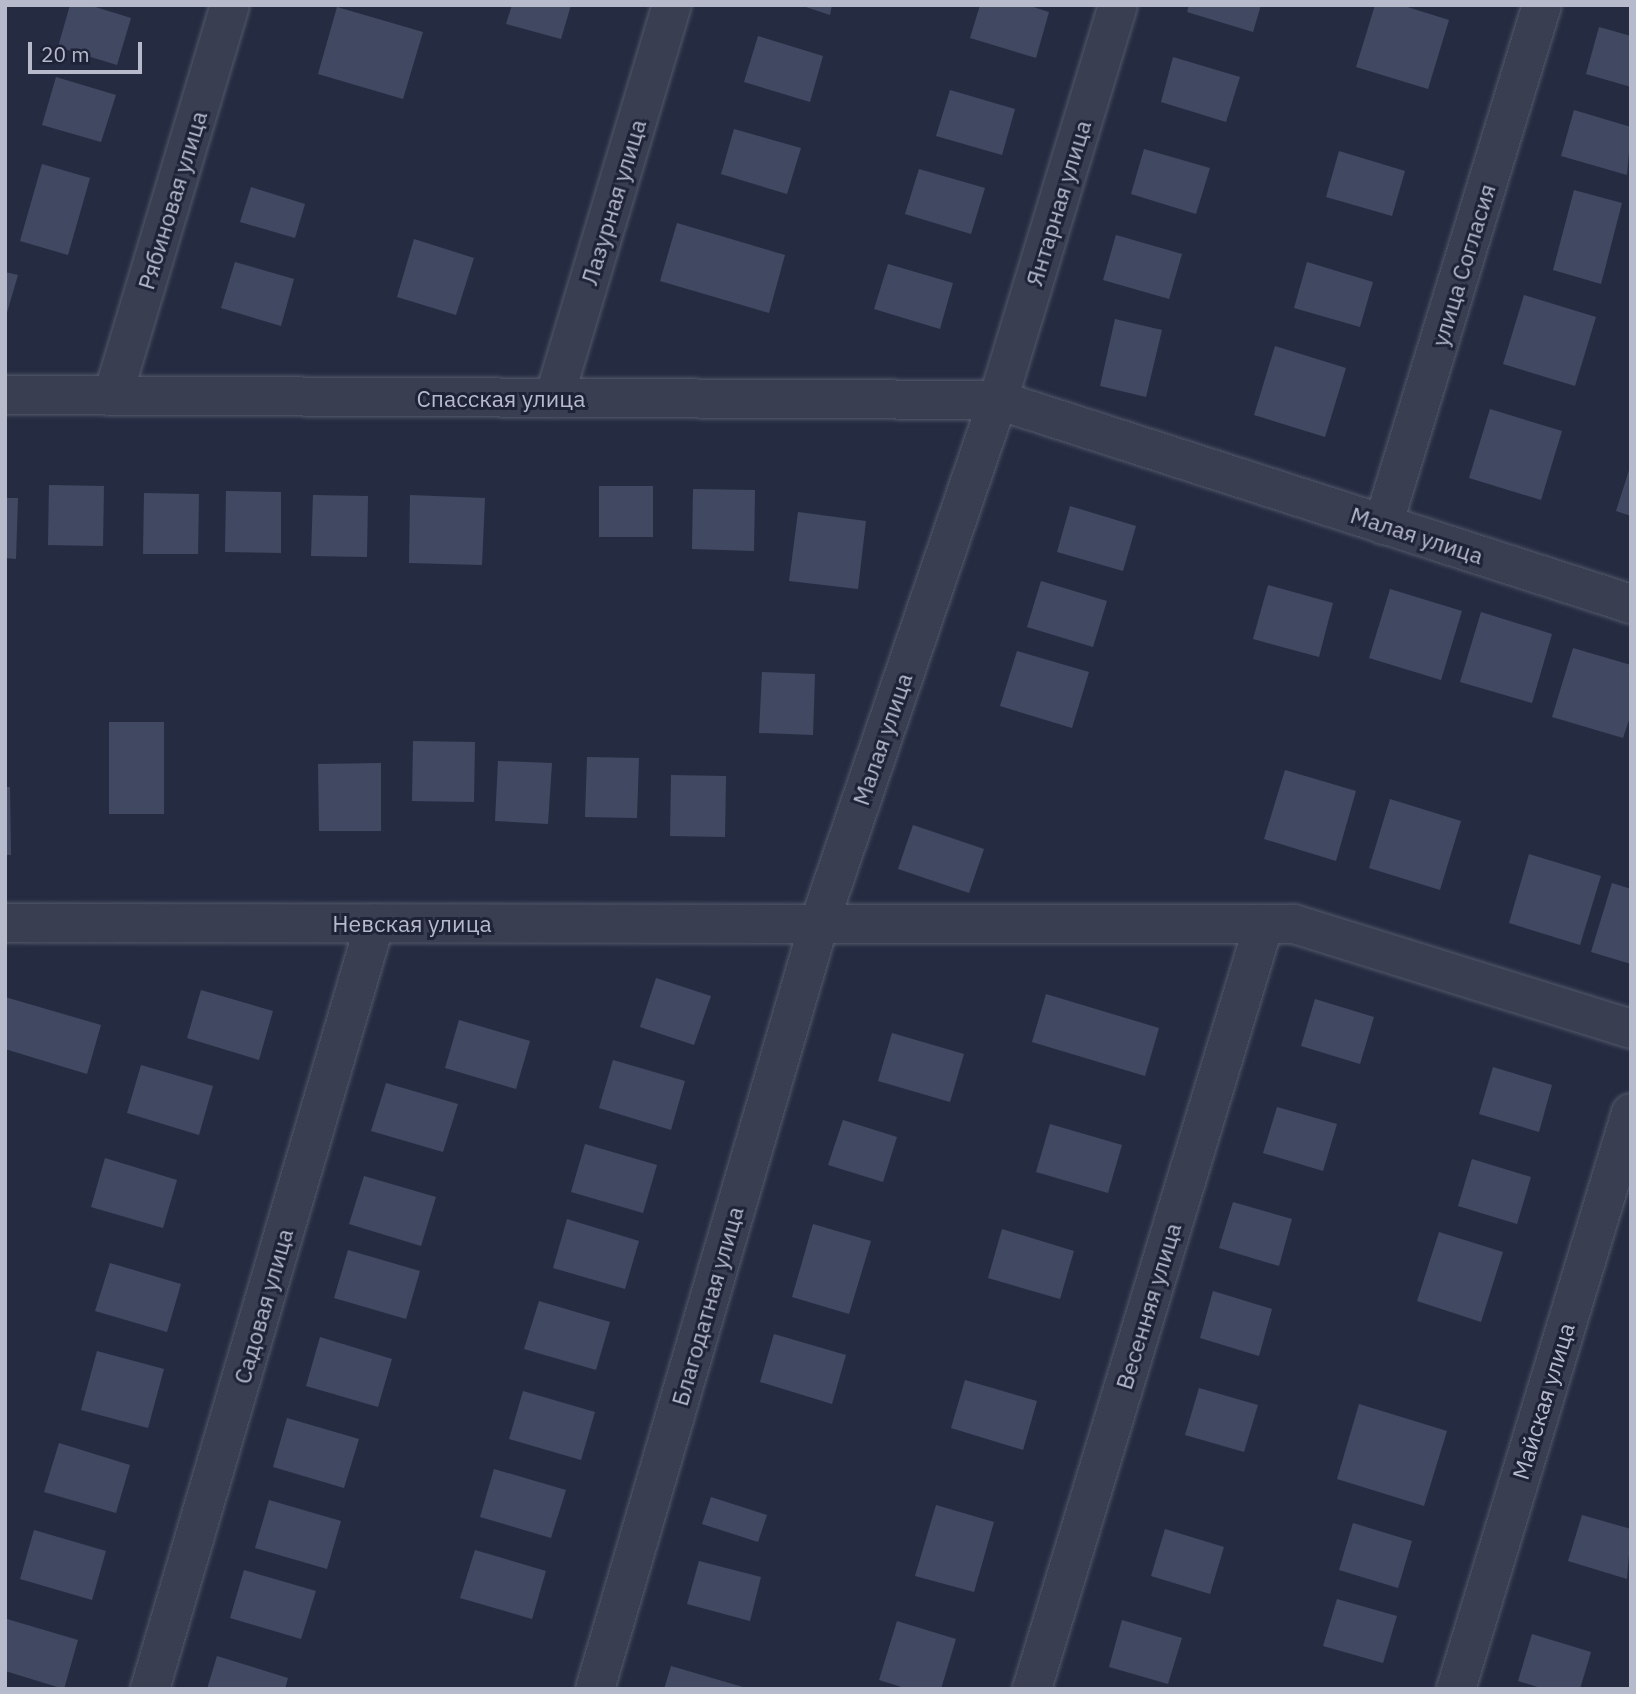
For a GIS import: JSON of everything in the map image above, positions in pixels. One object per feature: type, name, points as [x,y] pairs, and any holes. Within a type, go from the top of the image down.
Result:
[{"type":"street","name":"Рябиновая улица","points":[[114,396],[230,5]]},
{"type":"street","name":"Лазурная улица","points":[[554,398],[671,5]]},
{"type":"street","name":"Янтарная улица","points":[[998,400],[1118,5]]},
{"type":"street","name":"улица Согласия","points":[[1383,525],[1542,5]]},
{"type":"street","name":"Спасская улица","points":[[5,395],[998,400]]},
{"type":"street","name":"Малая улица","points":[[819,923],[998,400],[1631,604]]},
{"type":"street","name":"Невская улица","points":[[5,923],[819,923]]},
{"type":"street","name":"Садовая улица","points":[[150,1689],[375,923]]},
{"type":"street","points":[[819,923],[1294,924],[1631,1029]]},
{"type":"street","name":"Благодатная улица","points":[[595,1689],[819,923]]},
{"type":"street","name":"Весенняя улица","points":[[1032,1689],[1264,924]]},
{"type":"street","name":"Майская улица","points":[[1456,1689],[1631,1113]]},
{"type":"building","points":[[70,5],[89,5],[131,18],[117,65],[58,47]]},
{"type":"building","points":[[512,5],[571,5],[561,39],[506,24]]},
{"type":"building","points":[[800,5],[832,5],[830,15]]},
{"type":"building","points":[[980,5],[1027,5],[1049,12],[1036,58],[970,38]]},
{"type":"building","points":[[1189,5],[1261,5],[1253,32],[1187,12]]},
{"type":"building","points":[[1375,5],[1401,5],[1449,20],[1428,89],[1356,67]]},
{"type":"building","points":[[337,7],[423,32],[403,99],[318,74]]},
{"type":"building","points":[[1599,27],[1631,36],[1631,87],[1586,74]]},
{"type":"building","points":[[758,36],[823,56],[810,102],[744,82]]},
{"type":"building","points":[[1173,57],[1240,77],[1226,122],[1161,102]]},
{"type":"building","points":[[56,77],[116,95],[101,142],[42,125]]},
{"type":"building","points":[[950,90],[1015,109],[1002,155],[936,136]]},
{"type":"building","points":[[1574,110],[1631,127],[1627,175],[1561,156]]},
{"type":"building","points":[[734,129],[801,148],[787,194],[721,174]]},
{"type":"building","points":[[1144,149],[1210,168],[1196,214],[1131,194]]},
{"type":"building","points":[[1339,151],[1405,171],[1392,216],[1326,197]]},
{"type":"building","points":[[42,164],[90,178],[68,255],[20,241]]},
{"type":"building","points":[[919,169],[985,188],[971,234],[905,214]]},
{"type":"building","points":[[251,187],[305,204],[295,238],[240,222]]},
{"type":"building","points":[[1574,190],[1622,203],[1601,284],[1553,270]]},
{"type":"building","points":[[677,223],[785,255],[769,313],[660,281]]},
{"type":"building","points":[[1116,235],[1182,254],[1169,299],[1103,280]]},
{"type":"building","points":[[414,239],[474,258],[456,315],[397,297]]},
{"type":"building","points":[[235,262],[294,279],[281,326],[221,308]]},
{"type":"building","points":[[1307,262],[1373,282],[1360,327],[1294,308]]},
{"type":"building","points":[[888,264],[953,283],[940,329],[874,309]]},
{"type":"building","points":[[5,272],[18,275],[6,316],[5,316]]},
{"type":"building","points":[[1524,295],[1596,317],[1575,386],[1503,364]]},
{"type":"building","points":[[1115,319],[1162,330],[1146,397],[1100,386]]},
{"type":"building","points":[[1275,346],[1346,368],[1325,437],[1254,415]]},
{"type":"building","points":[[1490,409],[1562,431],[1541,500],[1469,478]]},
{"type":"building","points":[[1631,464],[1631,516],[1616,511]]},
{"type":"building","points":[[49,485],[104,486],[103,546],[48,545]]},
{"type":"building","points":[[599,486],[653,486],[653,537],[599,537]]},
{"type":"building","points":[[693,489],[755,490],[754,551],[692,549]]},
{"type":"building","points":[[226,491],[281,492],[281,553],[225,552]]},
{"type":"building","points":[[144,493],[199,494],[198,554],[143,554]]},
{"type":"building","points":[[313,495],[368,496],[367,557],[311,556]]},
{"type":"building","points":[[410,495],[485,498],[482,565],[409,563]]},
{"type":"building","points":[[5,498],[18,498],[16,559],[5,558]]},
{"type":"building","points":[[1070,506],[1136,526],[1123,571],[1057,552]]},
{"type":"building","points":[[798,512],[866,521],[858,589],[789,581]]},
{"type":"building","points":[[1041,581],[1107,601],[1093,647],[1027,627]]},
{"type":"building","points":[[1268,585],[1333,603],[1319,657],[1253,639]]},
{"type":"building","points":[[1390,589],[1462,611],[1441,680],[1369,658]]},
{"type":"building","points":[[1481,612],[1552,634],[1532,703],[1460,682]]},
{"type":"building","points":[[1573,648],[1631,665],[1631,714],[1623,738],[1552,717]]},
{"type":"building","points":[[1017,651],[1089,672],[1072,728],[1000,706]]},
{"type":"building","points":[[762,672],[815,674],[813,735],[759,733]]},
{"type":"building","points":[[109,722],[164,722],[164,814],[109,814]]},
{"type":"building","points":[[413,741],[475,742],[474,802],[412,801]]},
{"type":"building","points":[[587,757],[639,758],[637,818],[585,817]]},
{"type":"building","points":[[498,761],[552,763],[548,824],[495,821]]},
{"type":"building","points":[[381,763],[381,831],[319,831],[318,764]]},
{"type":"building","points":[[1285,770],[1356,791],[1336,861],[1264,839]]},
{"type":"building","points":[[671,775],[726,776],[725,837],[670,836]]},
{"type":"building","points":[[5,787],[10,787],[11,855],[5,855]]},
{"type":"building","points":[[1390,799],[1461,821],[1440,890],[1369,868]]},
{"type":"building","points":[[913,825],[984,849],[969,893],[898,869]]},
{"type":"building","points":[[1529,854],[1601,876],[1580,945],[1509,923]]},
{"type":"building","points":[[1612,883],[1631,889],[1631,964],[1591,952]]},
{"type":"building","points":[[656,978],[711,996],[694,1045],[640,1027]]},
{"type":"building","points":[[201,990],[273,1011],[259,1060],[187,1038]]},
{"type":"building","points":[[1046,994],[1159,1028],[1145,1076],[1032,1042]]},
{"type":"building","points":[[5,997],[101,1025],[87,1074],[5,1049]]},
{"type":"building","points":[[1315,999],[1374,1017],[1360,1064],[1301,1046]]},
{"type":"building","points":[[459,1020],[530,1041],[516,1089],[445,1068]]},
{"type":"building","points":[[892,1033],[964,1054],[950,1102],[878,1081]]},
{"type":"building","points":[[613,1060],[685,1081],[671,1130],[599,1108]]},
{"type":"building","points":[[141,1065],[213,1086],[199,1135],[127,1113]]},
{"type":"building","points":[[1493,1067],[1552,1085],[1539,1132],[1479,1114]]},
{"type":"building","points":[[386,1083],[458,1104],[443,1152],[371,1131]]},
{"type":"building","points":[[1277,1107],[1337,1124],[1323,1171],[1263,1153]]},
{"type":"building","points":[[843,1120],[897,1137],[883,1182],[828,1165]]},
{"type":"building","points":[[1050,1124],[1122,1145],[1108,1193],[1036,1172]]},
{"type":"building","points":[[585,1144],[657,1165],[643,1213],[571,1192]]},
{"type":"building","points":[[105,1158],[177,1180],[163,1228],[91,1207]]},
{"type":"building","points":[[1472,1159],[1531,1177],[1517,1224],[1458,1206]]},
{"type":"building","points":[[364,1176],[436,1197],[421,1246],[349,1224]]},
{"type":"building","points":[[1233,1202],[1292,1219],[1279,1266],[1219,1248]]},
{"type":"building","points":[[567,1219],[639,1241],[625,1289],[553,1268]]},
{"type":"building","points":[[813,1224],[871,1241],[849,1314],[792,1297]]},
{"type":"building","points":[[1002,1229],[1074,1251],[1060,1299],[988,1278]]},
{"type":"building","points":[[1439,1232],[1503,1252],[1481,1322],[1417,1301]]},
{"type":"building","points":[[348,1250],[420,1271],[406,1319],[334,1298]]},
{"type":"building","points":[[110,1263],[181,1284],[167,1332],[95,1311]]},
{"type":"building","points":[[1213,1291],[1272,1309],[1259,1356],[1200,1338]]},
{"type":"building","points":[[539,1301],[610,1322],[596,1370],[524,1349]]},
{"type":"building","points":[[774,1334],[846,1355],[832,1404],[760,1382]]},
{"type":"building","points":[[320,1337],[392,1359],[378,1407],[306,1386]]},
{"type":"building","points":[[97,1351],[164,1369],[148,1428],[81,1410]]},
{"type":"building","points":[[965,1380],[1037,1401],[1023,1450],[951,1428]]},
{"type":"building","points":[[1199,1388],[1258,1405],[1244,1452],[1185,1435]]},
{"type":"building","points":[[523,1391],[595,1412],[581,1460],[509,1439]]},
{"type":"building","points":[[1359,1404],[1447,1431],[1424,1506],[1337,1479]]},
{"type":"building","points":[[287,1418],[359,1439],[344,1488],[273,1467]]},
{"type":"building","points":[[59,1443],[130,1465],[116,1513],[44,1492]]},
{"type":"building","points":[[494,1469],[566,1490],[551,1538],[480,1517]]},
{"type":"building","points":[[711,1497],[767,1515],[758,1542],[702,1524]]},
{"type":"building","points":[[269,1500],[341,1521],[327,1569],[255,1548]]},
{"type":"building","points":[[936,1505],[994,1522],[974,1592],[915,1576]]},
{"type":"building","points":[[1582,1515],[1631,1529],[1627,1579],[1568,1561]]},
{"type":"building","points":[[1353,1523],[1412,1541],[1398,1588],[1339,1570]]},
{"type":"building","points":[[1165,1529],[1224,1547],[1210,1594],[1151,1576]]},
{"type":"building","points":[[34,1530],[106,1551],[92,1600],[20,1579]]},
{"type":"building","points":[[475,1550],[546,1571],[532,1619],[460,1598]]},
{"type":"building","points":[[699,1561],[761,1577],[750,1621],[687,1604]]},
{"type":"building","points":[[244,1570],[316,1591],[301,1639],[230,1618]]},
{"type":"building","points":[[1337,1599],[1397,1616],[1383,1663],[1323,1646]]},
{"type":"building","points":[[7,1619],[78,1640],[64,1689],[5,1671]]},
{"type":"building","points":[[1122,1620],[1182,1638],[1168,1684],[1109,1667]]},
{"type":"building","points":[[897,1621],[956,1639],[941,1689],[908,1689],[879,1680]]},
{"type":"building","points":[[1532,1634],[1591,1652],[1580,1689],[1544,1689],[1518,1681]]},
{"type":"building","points":[[217,1656],[288,1678],[285,1689],[207,1689]]},
{"type":"building","points":[[671,1666],[743,1687],[664,1689]]}]
